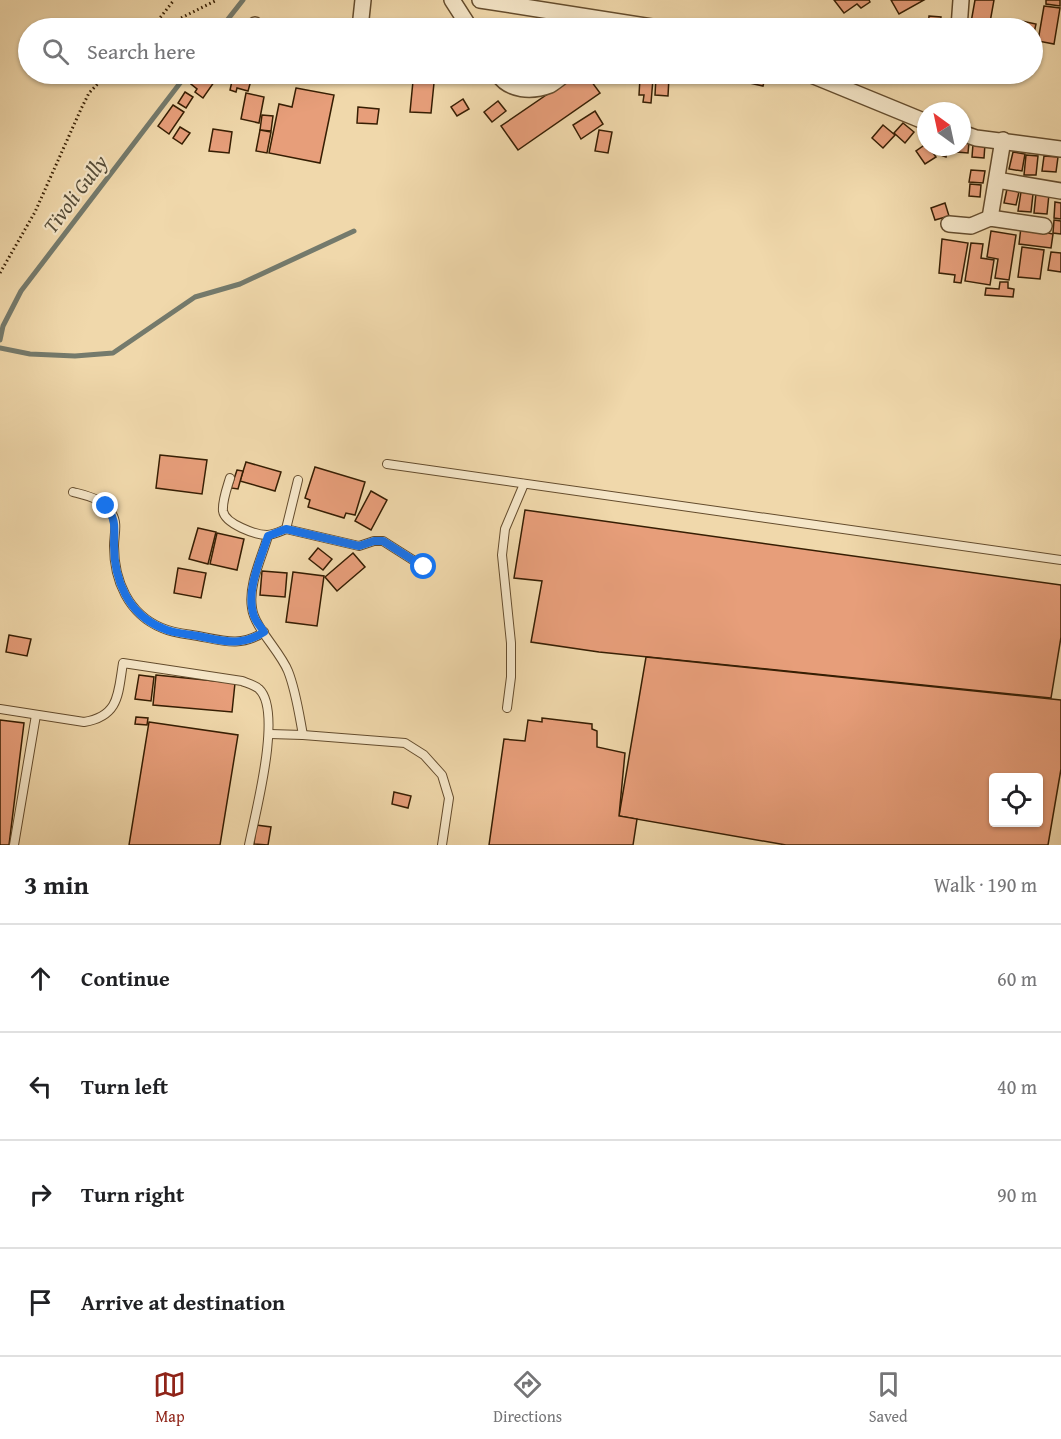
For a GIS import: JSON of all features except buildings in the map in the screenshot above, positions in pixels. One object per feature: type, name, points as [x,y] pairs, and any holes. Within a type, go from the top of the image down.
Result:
[{"type":"street","points":[[361,18],[363,0]]},
{"type":"street","points":[[452,0],[464,18]]},
{"type":"street","points":[[480,0],[571,18]]},
{"type":"street","points":[[960,18],[961,0]]},
{"type":"street","points":[[509,84],[522,90],[551,84]]},
{"type":"street","points":[[833,84],[917,118]]},
{"type":"street","points":[[971,136],[1061,149]]},
{"type":"street","points":[[990,218],[1003,140]]},
{"type":"street","points":[[997,180],[1061,191]]},
{"type":"street","points":[[949,224],[971,226],[990,218],[1044,226]]},
{"type":"lane","points":[[387,464],[1061,560]]},
{"type":"lane","points":[[230,478],[223,512],[232,525],[268,536],[286,529],[359,546],[374,541],[383,541],[424,567]]},
{"type":"lane","points":[[286,529],[298,480]]},
{"type":"lane","points":[[507,708],[511,677],[511,643],[502,555],[505,529],[524,484]]},
{"type":"lane","points":[[73,492],[95,499],[106,506],[113,515],[115,562],[119,580],[126,598],[147,621],[164,629],[229,642],[245,642],[264,632]]},
{"type":"lane","points":[[268,536],[253,589],[251,606],[254,618],[279,652],[289,673],[303,735]]},
{"type":"lane","points":[[0,709],[84,722],[96,720],[108,714],[117,697],[123,663],[242,681],[259,688],[268,703],[270,734],[249,845]]},
{"type":"lane","points":[[14,845],[36,715]]},
{"type":"lane","points":[[270,734],[405,743],[424,755],[442,775],[449,798],[442,845]]},
{"type":"path","points":[[160,18],[174,0]]},
{"type":"path","points":[[181,18],[217,0]]},
{"type":"path","points":[[0,273],[35,212],[89,93],[98,84]]},
{"type":"waterway","name":"Tivoli Gully","points":[[229,18],[243,0]]},
{"type":"waterway","name":"Tivoli Gully","points":[[0,340],[3,326],[21,291],[179,84]]},
{"type":"waterway","points":[[0,348],[30,354],[75,356],[113,353],[195,297],[240,284],[354,231]]},
{"type":"route","points":[[106,506],[113,515],[115,526],[115,562],[119,580],[126,598],[134,609],[147,621],[164,629],[229,642],[245,642],[264,632],[254,618],[251,606],[253,589],[268,536],[286,529],[359,546],[374,541],[383,541],[424,567]]}]
